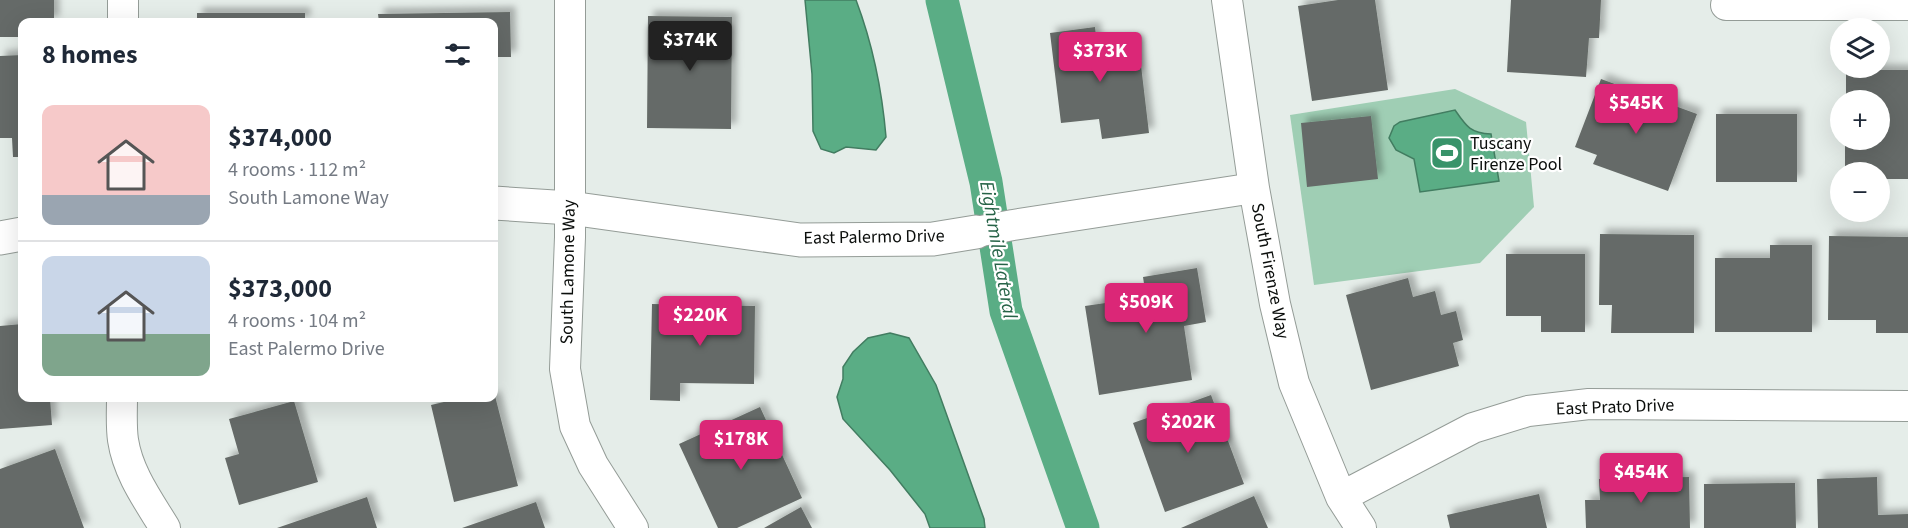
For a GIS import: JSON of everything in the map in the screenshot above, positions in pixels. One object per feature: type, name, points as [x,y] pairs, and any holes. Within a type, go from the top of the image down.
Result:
[{"type":"street","points":[[123,0],[123,18]]},
{"type":"street","name":"South Lamone Way","points":[[570,0],[570,208],[566,369],[575,426],[593,465],[633,528]]},
{"type":"street","name":"South Firenze Way","points":[[1227,0],[1254,188],[1275,304],[1294,383],[1341,497],[1361,528]]},
{"type":"street","points":[[1726,5],[1908,5]]},
{"type":"street","name":"East Palermo Drive","points":[[498,203],[570,208],[800,240],[933,239],[1254,188]]},
{"type":"street","points":[[0,238],[18,235]]},
{"type":"street","points":[[122,402],[123,439],[130,466],[165,528]]},
{"type":"street","name":"East Prato Drive","points":[[1341,497],[1473,428],[1528,411],[1589,404],[1908,406]]},
{"type":"shaded area","points":[[805,0],[856,0],[872,51],[882,102],[886,137],[876,150],[846,147],[834,153],[821,149],[813,131],[812,74]]},
{"type":"shaded area","points":[[1455,89],[1526,122],[1534,207],[1480,263],[1314,285],[1290,115]]},
{"type":"shaded area","name":"Tuscany Firenze Pool","points":[[1455,110],[1469,128],[1491,134],[1499,181],[1420,192],[1414,159],[1396,150],[1389,138],[1394,126],[1400,122]]},
{"type":"shaded area","points":[[890,333],[909,338],[936,385],[984,519],[985,528],[930,528],[925,514],[890,470],[843,419],[837,397],[843,379],[843,367],[853,352],[868,338]]},
{"type":"building","points":[[0,0],[54,0],[54,18],[18,18],[18,37],[0,37]]},
{"type":"building","points":[[1338,0],[1375,0],[1388,90],[1312,101],[1298,6]]},
{"type":"building","points":[[1511,0],[1601,0],[1599,38],[1589,38],[1586,77],[1507,72]]},
{"type":"building","points":[[510,12],[511,57],[498,57],[498,18],[378,18],[378,14]]},
{"type":"building","points":[[197,13],[305,13],[305,18],[197,18]]},
{"type":"building","points":[[648,16],[732,17],[731,129],[647,128]]},
{"type":"building","points":[[1095,27],[1097,45],[1138,40],[1149,133],[1102,139],[1099,119],[1061,123],[1050,33]]},
{"type":"building","points":[[18,55],[18,157],[13,157],[12,138],[0,138],[0,56]]},
{"type":"building","points":[[1890,70],[1908,70],[1908,179],[1890,179],[1890,162],[1845,162],[1845,150],[1890,150],[1890,90],[1846,90],[1846,78],[1890,78]]},
{"type":"building","points":[[1601,79],[1697,114],[1668,191],[1593,164],[1597,155],[1575,147]]},
{"type":"building","points":[[1716,114],[1797,114],[1797,182],[1716,182]]},
{"type":"building","points":[[1371,116],[1378,179],[1307,187],[1301,123]]},
{"type":"building","points":[[1600,234],[1694,235],[1694,333],[1611,333],[1612,305],[1599,305]]},
{"type":"building","points":[[1829,236],[1908,237],[1908,333],[1876,333],[1876,320],[1828,320]]},
{"type":"building","points":[[1770,245],[1812,245],[1812,332],[1715,332],[1715,258],[1770,258]]},
{"type":"building","points":[[1506,254],[1585,254],[1585,332],[1541,332],[1541,316],[1506,316]]},
{"type":"building","points":[[1197,268],[1206,322],[1184,326],[1192,380],[1099,395],[1085,306],[1146,297],[1143,277]]},
{"type":"building","points":[[1408,278],[1413,297],[1435,291],[1441,315],[1456,311],[1463,340],[1453,343],[1459,366],[1371,390],[1346,295]]},
{"type":"building","points":[[652,304],[755,306],[754,384],[680,383],[680,401],[650,400]]},
{"type":"building","points":[[18,324],[18,402],[50,402],[52,425],[0,429],[0,326]]},
{"type":"building","points":[[1211,395],[1244,484],[1165,512],[1133,423]]},
{"type":"building","points":[[294,402],[318,482],[239,505],[225,458],[239,454],[229,419]]},
{"type":"building","points":[[444,402],[497,402],[518,486],[454,502],[431,405]]},
{"type":"building","points":[[760,407],[802,498],[737,528],[718,528],[679,444]]},
{"type":"building","points":[[55,449],[84,528],[0,528],[0,469]]},
{"type":"building","points":[[1689,477],[1690,528],[1586,528],[1585,500],[1600,500],[1599,479]]},
{"type":"building","points":[[1877,477],[1878,515],[1908,514],[1908,528],[1818,528],[1817,479]]},
{"type":"building","points":[[1795,483],[1796,528],[1704,528],[1704,484]]},
{"type":"building","points":[[1539,494],[1547,528],[1450,528],[1447,515]]},
{"type":"building","points":[[1254,496],[1268,528],[1181,528]]},
{"type":"building","points":[[367,497],[377,528],[277,528]]},
{"type":"building","points":[[536,502],[545,528],[462,528]]},
{"type":"building","points":[[801,507],[812,528],[764,528]]},
{"type":"waterway","name":"Eightmile Lateral","points":[[942,0],[986,182],[1006,311],[1083,528]]},
{"type":"place","name":"Tuscany Firenze Pool","points":[[1447,153]]}]
